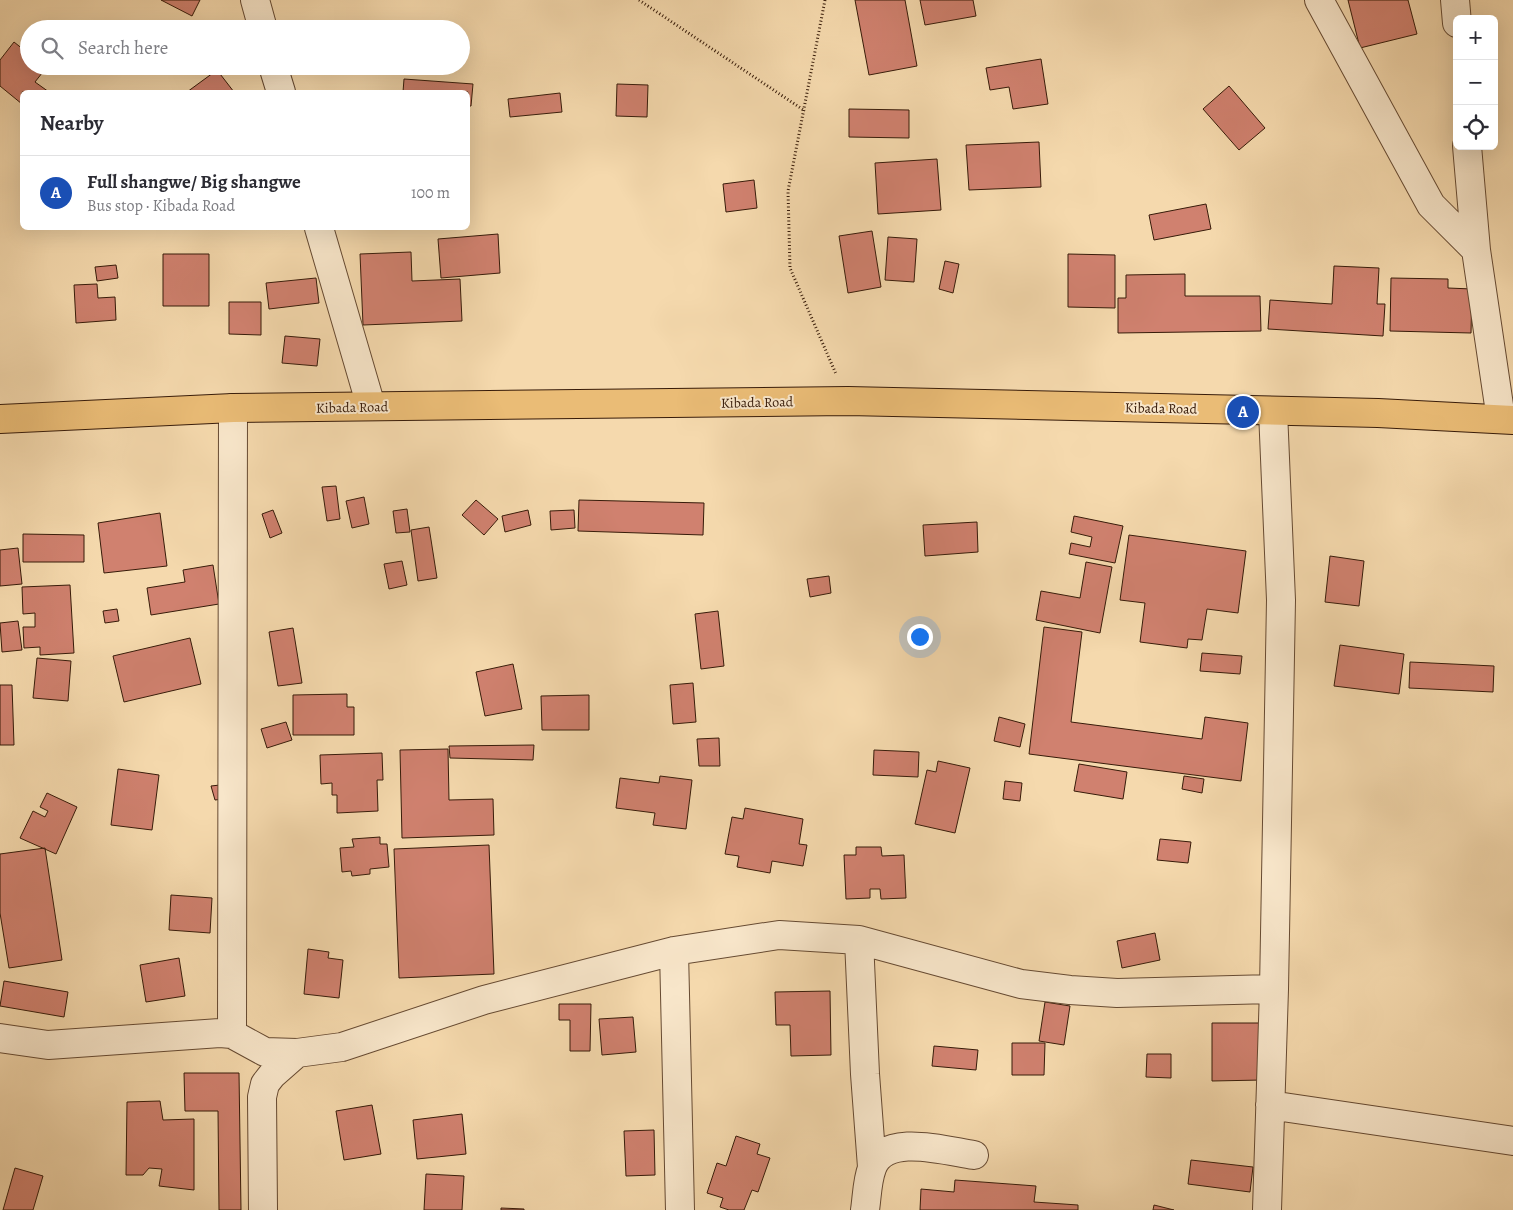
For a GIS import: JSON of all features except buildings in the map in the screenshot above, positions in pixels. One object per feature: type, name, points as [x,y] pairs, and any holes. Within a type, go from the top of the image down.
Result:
[{"type":"main road","name":"Kibada Road","points":[[0,419],[233,408],[848,400],[1273,411],[1507,420]]},
{"type":"street","points":[[255,0],[261,20]]},
{"type":"street","points":[[1320,0],[1431,205],[1476,250]]},
{"type":"street","points":[[1455,0],[1456,15]]},
{"type":"street","points":[[276,75],[280,90]]},
{"type":"street","points":[[1467,150],[1476,250],[1507,420]]},
{"type":"street","points":[[320,230],[370,406]]},
{"type":"street","points":[[232,1034],[233,408]]},
{"type":"street","points":[[1267,1210],[1274,989],[1281,600],[1273,411]]},
{"type":"street","points":[[0,1038],[48,1045],[220,1033],[232,1034],[265,1052],[297,1053],[342,1047],[484,1000],[674,951],[779,935],[860,940],[1022,984],[1070,990],[1117,993],[1274,989]]},
{"type":"street","points":[[860,940],[865,1084],[872,1166],[865,1210]]},
{"type":"street","points":[[674,951],[680,1210]]},
{"type":"street","points":[[263,1210],[262,1097],[265,1084],[272,1075],[297,1053]]},
{"type":"street","points":[[1270,1105],[1513,1141]]},
{"type":"street","points":[[872,1166],[887,1150],[896,1146],[911,1146],[974,1155]]},
{"type":"path","points":[[639,0],[805,112]]},
{"type":"path","points":[[825,0],[805,112],[788,192],[790,268],[848,400]]},
{"type":"place","name":"Full shangwe/ Big shangwe","points":[[1243,412]]}]
